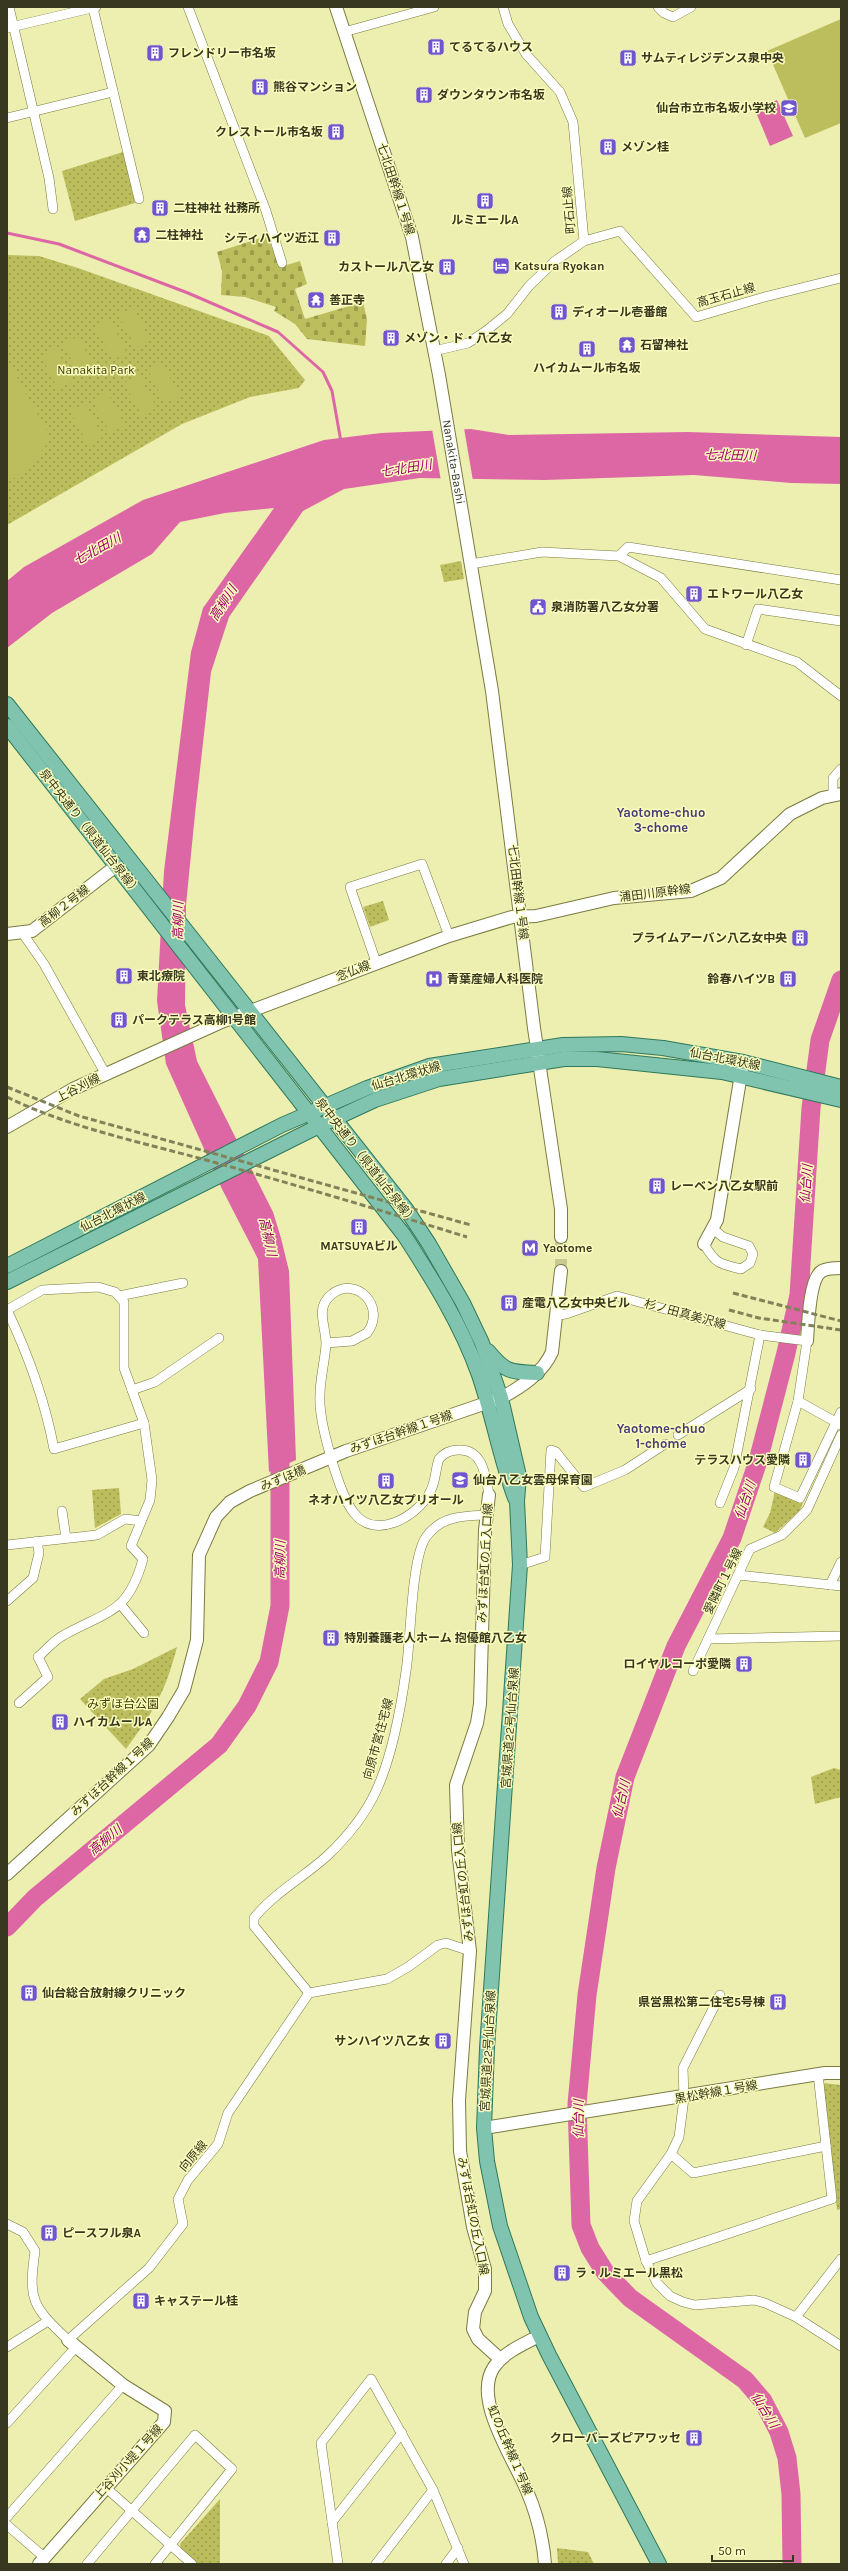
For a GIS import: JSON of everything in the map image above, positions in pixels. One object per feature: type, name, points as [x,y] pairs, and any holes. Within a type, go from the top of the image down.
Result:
[{"type":"main road","points":[[7,704],[33,747]]},
{"type":"main road","points":[[7,726],[33,747]]},
{"type":"main road","name":"泉中央通り（県道仙台泉線）","points":[[33,747],[116,866],[404,1235],[436,1283],[494,1400]]},
{"type":"main road","name":"泉中央通り（県道仙台泉線）","points":[[33,747],[156,893],[196,946],[406,1209],[429,1244],[463,1302],[482,1343],[494,1400]]},
{"type":"main road","name":"仙台北環状線","points":[[7,1266],[309,1112],[391,1078],[429,1066],[563,1045],[621,1044],[663,1048],[743,1062],[798,1076],[835,1092]]},
{"type":"main road","name":"仙台北環状線","points":[[7,1282],[334,1118],[375,1100],[439,1079],[564,1059],[612,1060],[678,1066],[741,1077],[798,1090],[835,1092]]},
{"type":"main road","points":[[482,1343],[506,1370],[512,1372],[537,1373]]},
{"type":"main road","name":"宮城県道22号仙台泉線","points":[[494,1400],[519,1476],[516,1501],[520,1565],[488,2040],[484,2128],[487,2161],[500,2226],[518,2283],[539,2336],[659,2564]]},
{"type":"street","points":[[9,7],[10,26],[34,111],[53,209]]},
{"type":"street","points":[[188,7],[266,211],[282,263]]},
{"type":"street","name":"七北田幹線１号線","points":[[336,7],[412,237],[438,375]]},
{"type":"street","points":[[344,32],[434,7]]},
{"type":"street","name":"町石止線","points":[[434,351],[468,343],[486,331],[507,314],[529,286],[555,261],[584,241],[573,122],[560,92],[526,54],[508,24],[503,7]]},
{"type":"street","points":[[658,7],[664,13],[673,17],[691,7]]},
{"type":"street","points":[[10,26],[94,8],[139,199]]},
{"type":"street","points":[[7,118],[113,92]]},
{"type":"street","name":"高玉石止線","points":[[584,241],[620,231],[696,318],[761,298],[841,278]]},
{"type":"street","name":"Nanakita-Bashi","points":[[438,375],[469,548]]},
{"type":"street","points":[[619,556],[628,547],[841,580]]},
{"type":"street","name":"七北田幹線１号線","points":[[469,548],[492,691],[517,917],[561,1209],[561,1237]]},
{"type":"street","points":[[471,564],[542,552],[619,556],[661,578],[705,629],[746,645],[797,662],[841,696]]},
{"type":"street","points":[[746,645],[758,609],[841,621]]},
{"type":"street","points":[[837,795],[833,778],[841,769]]},
{"type":"street","name":"浦田川原幹線","points":[[517,917],[536,916],[614,898],[691,890],[721,878],[790,814],[822,798],[837,795]]},
{"type":"street","points":[[376,962],[350,887],[422,864],[450,936]]},
{"type":"street","name":"高柳２号線","points":[[7,934],[32,930],[116,866]]},
{"type":"street","name":"念仏線","points":[[198,1032],[248,1010],[376,962],[450,936],[517,917]]},
{"type":"street","points":[[21,932],[44,964],[105,1073]]},
{"type":"street","name":"上谷刈線","points":[[7,1127],[73,1089],[105,1073],[198,1032]]},
{"type":"street","points":[[713,1229],[723,1237],[749,1246],[753,1254],[750,1263],[741,1269],[719,1264],[712,1259],[704,1244],[717,1220],[743,1062]]},
{"type":"street","points":[[841,1268],[822,1271],[818,1275],[803,1341],[798,1401],[774,1487],[800,1498],[838,1424],[841,1412]]},
{"type":"street","points":[[494,1400],[518,1388],[537,1373],[548,1361],[552,1352],[558,1315],[561,1271]]},
{"type":"street","points":[[119,1296],[183,1283]]},
{"type":"street","points":[[19,1703],[48,1677],[38,1657],[63,1636],[85,1626],[121,1605],[138,1579],[143,1559],[132,1546],[150,1500],[152,1480],[144,1423],[124,1368],[126,1311],[124,1302],[119,1296],[98,1287],[42,1290],[7,1310],[36,1380],[48,1420],[54,1450],[144,1423]]},
{"type":"street","points":[[326,1343],[352,1341],[367,1333],[374,1315],[373,1307],[365,1294],[354,1290],[344,1289],[327,1299],[322,1317],[326,1343],[320,1395],[320,1413],[332,1458]]},
{"type":"street","name":"杉ノ田真美沢線","points":[[558,1315],[566,1314],[617,1296],[764,1335],[803,1341]]},
{"type":"street","points":[[720,1503],[734,1468],[764,1335]]},
{"type":"street","points":[[132,1390],[155,1382],[219,1338]]},
{"type":"street","points":[[678,1435],[751,1389]]},
{"type":"street","name":"みずほ台幹線１号線","points":[[315,1464],[494,1400]]},
{"type":"street","points":[[798,1401],[838,1424]]},
{"type":"street","name":"愛隣町１号線","points":[[693,1671],[750,1550],[782,1535],[807,1510],[841,1435]]},
{"type":"street","points":[[520,1565],[545,1557],[551,1450],[556,1452],[584,1487],[625,1470],[665,1444]]},
{"type":"street","name":"みずほ台虹の丘入口線","points":[[332,1458],[354,1512],[366,1523],[376,1527],[390,1525],[422,1504],[430,1493],[439,1459],[452,1450],[461,1450],[477,1456],[483,1466],[489,1494],[486,1515],[480,1704],[477,1723],[458,1774],[456,1792],[458,1850],[470,1951],[459,2100],[460,2151],[473,2227],[485,2269],[485,2291],[475,2312],[473,2329],[478,2339],[500,2359]]},
{"type":"street","name":"みずほ橋","points":[[250,1491],[315,1464]]},
{"type":"street","name":"みずほ台幹線１号線","points":[[9,1867],[149,1745],[168,1717],[184,1690],[197,1640],[197,1574],[202,1545],[216,1517],[230,1502],[250,1491]]},
{"type":"street","points":[[62,1511],[66,1538]]},
{"type":"street","name":"向原市営住宅線","points":[[310,1993],[254,1926],[254,1918],[263,1906],[327,1856],[347,1835],[364,1813],[376,1790],[384,1769],[398,1710],[406,1671],[420,1548],[434,1528],[443,1521],[457,1517],[486,1515]]},
{"type":"street","points":[[8,1542],[37,1541],[96,1535],[125,1519],[142,1521]]},
{"type":"street","points":[[7,1601],[33,1578],[39,1552],[37,1541]]},
{"type":"street","points":[[830,1585],[841,1562]]},
{"type":"street","points":[[738,1575],[841,1586]]},
{"type":"street","points":[[121,1605],[144,1634]]},
{"type":"street","points":[[708,1639],[841,1636]]},
{"type":"street","points":[[310,1993],[387,1979],[408,1967],[438,1945],[446,1943],[470,1951]]},
{"type":"street","name":"向原線","points":[[7,2423],[73,2343],[149,2268],[183,2224],[178,2199],[188,2180],[218,2144],[228,2113],[310,1993]]},
{"type":"street","points":[[720,1995],[683,2068],[684,2098],[679,2137],[671,2154],[637,2201],[634,2222],[646,2261],[657,2283],[670,2296],[683,2302],[695,2305],[754,2300],[796,2317],[841,2346]]},
{"type":"street","name":"黒松幹線１号線","points":[[484,2128],[684,2098],[818,2074],[841,2073]]},
{"type":"street","points":[[646,2261],[832,2199],[818,2074]]},
{"type":"street","points":[[671,2154],[693,2173],[826,2146]]},
{"type":"street","points":[[7,2224],[23,2232],[35,2251],[31,2288],[34,2304],[48,2321],[73,2343]]},
{"type":"street","points":[[796,2317],[841,2259]]},
{"type":"street","points":[[7,2347],[48,2321]]},
{"type":"street","name":"虹の丘幹線１号線","points":[[539,2336],[500,2359],[488,2380],[487,2397],[494,2417],[527,2491],[539,2524],[545,2564]]},
{"type":"street","name":"上谷刈小堤１号線","points":[[41,2561],[164,2422],[165,2411],[123,2385],[73,2343]]},
{"type":"street","points":[[338,2564],[321,2443],[371,2379],[433,2490],[464,2564]]},
{"type":"street","points":[[7,2517],[123,2385]]},
{"type":"street","points":[[332,2522],[402,2433]]},
{"type":"street","points":[[88,2564],[195,2435],[232,2469],[155,2564]]},
{"type":"street","points":[[105,2487],[192,2564]]},
{"type":"street","points":[[376,2564],[433,2490]]},
{"type":"street","points":[[7,2525],[41,2561]]},
{"type":"street","points":[[446,2564],[458,2548]]},
{"type":"green space","points":[[841,19],[841,123],[805,138],[767,51]]},
{"type":"green space","points":[[123,152],[135,203],[75,221],[62,171]]},
{"type":"green space","points":[[267,236],[280,267],[300,261],[307,284],[295,289],[305,319],[363,302],[367,319],[365,346],[307,339],[295,324],[274,311],[276,307],[245,297],[221,295],[222,271],[217,252]]},
{"type":"green space","name":"Nanakita Park","points":[[7,255],[39,256],[78,268],[269,336],[305,380],[299,388],[250,397],[182,424],[7,525]]},
{"type":"green space","points":[[133,307],[150,340],[136,348],[118,315]]},
{"type":"green space","points":[[110,319],[127,353],[113,360],[95,327]]},
{"type":"green space","points":[[78,336],[96,369],[81,378],[63,344]]},
{"type":"green space","points":[[56,348],[73,381],[58,389],[41,356]]},
{"type":"green space","points":[[7,359],[51,438],[32,463],[7,483]]},
{"type":"green space","points":[[162,363],[180,396],[165,404],[148,370]]},
{"type":"green space","points":[[139,375],[157,408],[142,416],[124,383]]},
{"type":"green space","points":[[107,392],[125,425],[110,433],[92,400]]},
{"type":"green space","points":[[85,403],[103,437],[88,445],[70,411]]},
{"type":"green space","points":[[461,561],[464,579],[444,582],[440,565]]},
{"type":"green space","points":[[383,901],[389,920],[370,927],[363,907]]},
{"type":"green space","points":[[119,1488],[121,1514],[95,1528],[92,1490]]},
{"type":"green space","points":[[775,1491],[803,1503],[800,1510],[775,1533],[763,1527],[770,1513]]},
{"type":"green space","name":"みずほ台公園","points":[[177,1647],[173,1663],[158,1701],[126,1749],[80,1699],[104,1679],[133,1669]]},
{"type":"green space","points":[[834,1768],[841,1770],[841,1797],[815,1804],[811,1777]]},
{"type":"green space","points":[[823,2083],[841,2085],[841,2209],[837,2210]]},
{"type":"green space","points":[[220,2499],[220,2564],[197,2564],[181,2551],[180,2544]]},
{"type":"green space","points":[[557,2548],[588,2552],[594,2564],[558,2564]]},
{"type":"water","points":[[777,100],[793,136],[770,146],[755,110]]},
{"type":"water","name":"七北田川","points":[[471,429],[509,435],[688,432],[841,437],[841,484],[791,483],[694,475],[545,480],[420,478],[344,489],[303,511],[229,617],[211,672],[186,905],[185,1005],[197,1061],[273,1212],[289,1271],[296,1460],[269,1472],[258,1259],[222,1189],[166,1064],[157,1001],[164,871],[191,652],[203,608],[274,508],[225,513],[180,522],[152,554],[52,613],[7,648],[7,581],[24,567],[143,500],[324,440],[381,433]]},
{"type":"pier","points":[[464,428],[473,481],[441,481],[432,429]]},
{"type":"waterway","points":[[7,233],[59,244],[188,293],[278,332],[323,372],[332,391],[341,442]]},
{"type":"waterway","name":"仙台川","points":[[792,2564],[791,2494],[787,2458],[779,2432],[763,2401],[745,2380],[630,2298],[605,2272],[590,2248],[581,2225],[577,2104],[587,1995],[606,1868],[625,1777],[676,1646],[732,1538],[758,1461],[786,1353],[799,1295],[811,1108],[820,1040],[841,980]]},
{"type":"waterway","name":"高柳川","points":[[7,1927],[35,1898],[219,1745],[247,1706],[269,1662],[280,1606],[280,1443]]},
{"type":"tunnel","points":[[561,1237],[561,1271]]},
{"type":"railway","points":[[7,1087],[79,1116],[471,1225]]},
{"type":"railway","points":[[7,1097],[30,1108],[105,1133],[271,1178],[467,1237]]},
{"type":"railway","points":[[733,1293],[841,1321]]},
{"type":"railway","points":[[729,1310],[759,1318],[841,1330]]},
{"type":"place","name":"てるてるハウス","points":[[436,47]]},
{"type":"place","name":"フレンドリー市名坂","points":[[155,53]]},
{"type":"place","name":"サムティレジデンス泉中央","points":[[628,58]]},
{"type":"place","name":"熊谷マンション","points":[[260,87]]},
{"type":"place","name":"ダウンタウン市名坂","points":[[424,95]]},
{"type":"place","name":"仙台市立市名坂小学校","points":[[789,108]]},
{"type":"place","name":"クレストール市名坂","points":[[336,132]]},
{"type":"place","name":"メゾン桂","points":[[608,147]]},
{"type":"place","name":"ルミエールA","points":[[485,201]]},
{"type":"place","name":"二柱神社 社務所","points":[[160,208]]},
{"type":"place","name":"二柱神社","points":[[142,235]]},
{"type":"place","name":"シティハイツ近江","points":[[332,238]]},
{"type":"place","name":"Katsura Ryokan","points":[[501,266]]},
{"type":"place","name":"カストール八乙女","points":[[447,267]]},
{"type":"place","name":"善正寺","points":[[316,300]]},
{"type":"place","name":"ディオール壱番館","points":[[559,312]]},
{"type":"place","name":"メゾン・ド・八乙女","points":[[391,338]]},
{"type":"place","name":"石留神社","points":[[627,345]]},
{"type":"place","name":"ハイカムール市名坂","points":[[587,349]]},
{"type":"place","name":"エトワール八乙女","points":[[694,594]]},
{"type":"place","name":"泉消防署八乙女分署","points":[[538,607]]},
{"type":"place","name":"プライムアーバン八乙女中央","points":[[800,938]]},
{"type":"place","name":"東北療院","points":[[124,976]]},
{"type":"place","name":"青葉産婦人科医院","points":[[434,979]]},
{"type":"place","name":"鈴春ハイツB","points":[[788,979]]},
{"type":"place","name":"パークテラス高柳1号館","points":[[119,1020]]},
{"type":"place","name":"レーベン八乙女駅前","points":[[657,1186]]},
{"type":"place","name":"MATSUYAビル","points":[[359,1227]]},
{"type":"place","name":"Yaotome","points":[[530,1248]]},
{"type":"place","name":"産電八乙女中央ビル","points":[[509,1303]]},
{"type":"place","name":"テラスハウス愛隣","points":[[803,1460]]},
{"type":"place","name":"仙台八乙女雲母保育園","points":[[460,1480]]},
{"type":"place","name":"ネオハイツ八乙女プリオール","points":[[386,1481]]},
{"type":"place","name":"特別養護老人ホーム 抱優館八乙女","points":[[331,1638]]},
{"type":"place","name":"ロイヤルコーポ愛隣","points":[[744,1664]]},
{"type":"place","name":"ハイカムールA","points":[[60,1722]]},
{"type":"place","name":"仙台総合放射線クリニック","points":[[29,1993]]},
{"type":"place","name":"県営黒松第二住宅5号棟","points":[[778,2002]]},
{"type":"place","name":"サンハイツ八乙女","points":[[443,2041]]},
{"type":"place","name":"ピースフル泉A","points":[[49,2233]]},
{"type":"place","name":"ラ・ルミエール黒松","points":[[562,2273]]},
{"type":"place","name":"キャステール桂","points":[[141,2301]]},
{"type":"place","name":"クローバーズピアワッセ","points":[[694,2438]]},
{"type":"district","name":"Yaotome-chuo 3-chome","points":[[661,820]]},
{"type":"district","name":"Yaotome-chuo 1-chome","points":[[661,1436]]}]
